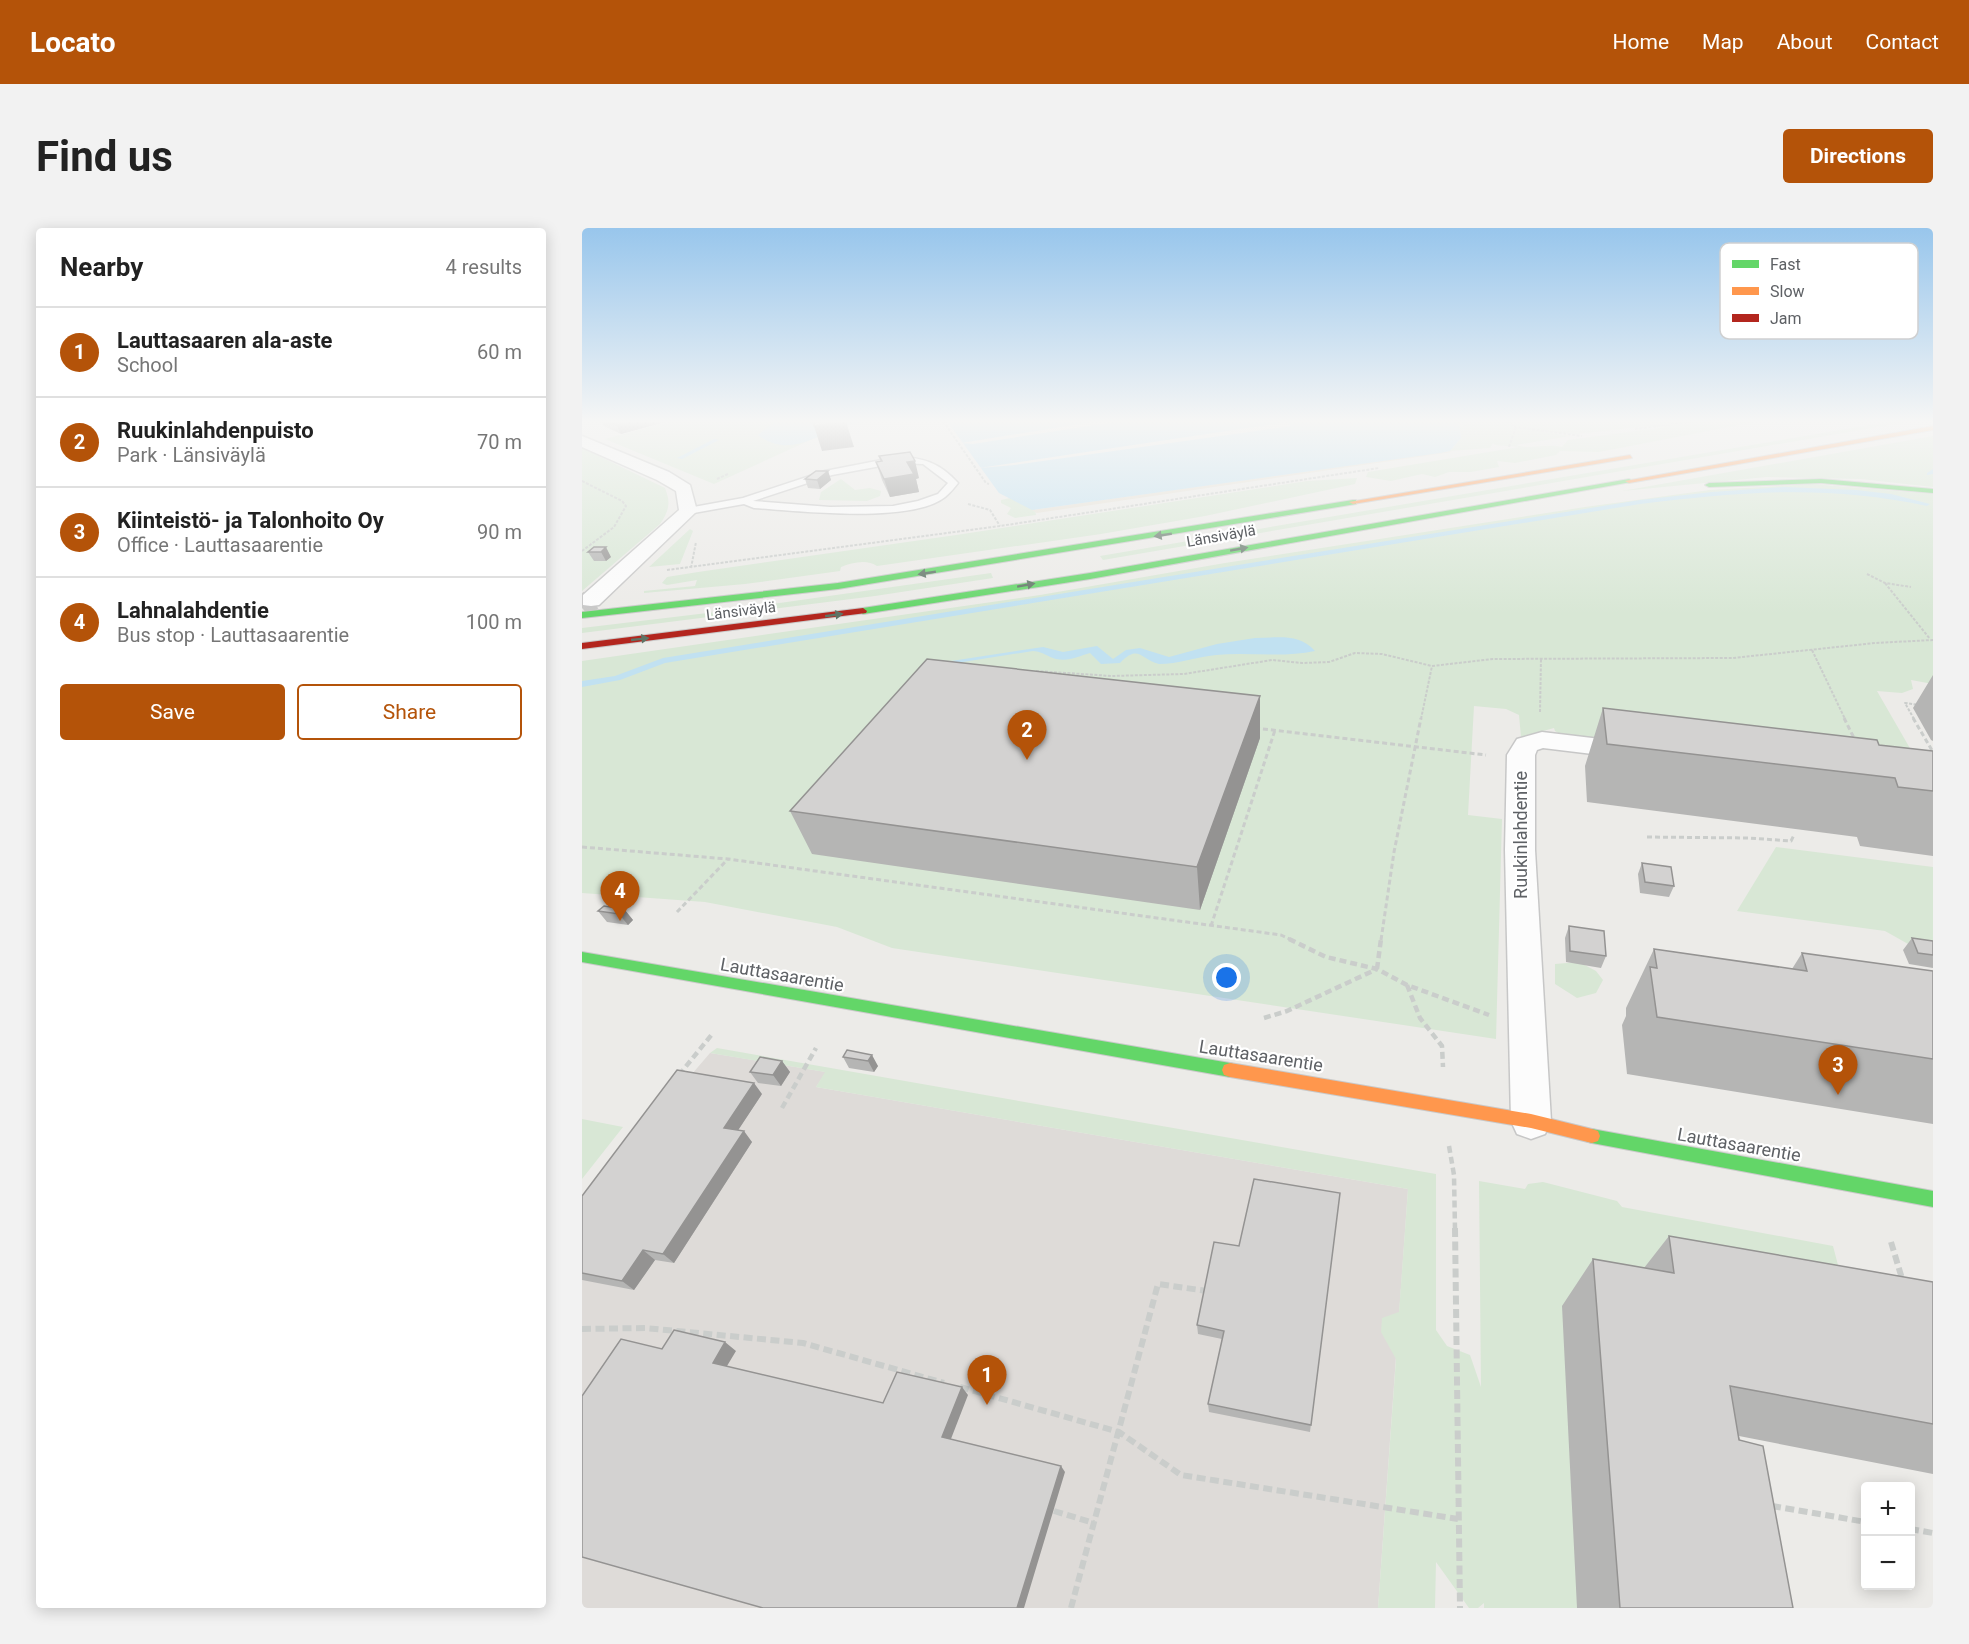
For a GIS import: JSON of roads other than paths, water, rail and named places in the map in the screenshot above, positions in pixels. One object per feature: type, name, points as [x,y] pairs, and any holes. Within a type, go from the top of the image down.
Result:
[{"type":"main road","name":"Länsiväylä","points":[[587,608],[838,586],[1461,485]]},
{"type":"main road","name":"Länsiväylä","points":[[582,646],[836,615],[1264,545],[1605,485]]},
{"type":"main road","points":[[1693,487],[1712,485]]},
{"type":"main road","points":[[1881,485],[1933,491]]},
{"type":"main road","points":[[1264,545],[1467,521],[1595,501]]},
{"type":"main road","name":"Lauttasaarentie","points":[[582,957],[899,1014],[1531,1121],[1605,1139],[1933,1198]]},
{"type":"street","points":[[587,608],[688,511],[684,489],[678,485]]},
{"type":"street","name":"Ruukinlahdentie","points":[[1531,1121],[1520,850],[1531,747],[1660,754]]},
{"type":"lane","points":[[688,511],[745,501],[789,485]]},
{"type":"lane","points":[[745,501],[754,505],[867,511],[932,502],[950,490],[952,485]]},
{"type":"water","points":[[994,485],[1208,485],[1032,510],[999,493]]},
{"type":"water","points":[[1255,638],[1295,639],[1309,645],[1315,651],[1291,654],[1216,655],[1159,664],[1136,653],[1126,657],[1120,663],[1101,664],[1090,653],[1061,660],[1033,651],[925,668],[925,665],[1043,647],[1063,652],[1097,646],[1113,659],[1126,650],[1140,648],[1169,657],[1217,644]]},
{"type":"waterway","points":[[582,684],[617,678],[663,661],[1640,502],[1748,491],[1820,489],[1856,491],[1927,504]]},
{"type":"tunnel","points":[[582,608],[591,600]]},
{"type":"place","name":"Ruukinlahdenpuisto","points":[[1027,760]]},
{"type":"place","name":"Lahnalahdentie","points":[[620,921]]},
{"type":"place","name":"Kiinteistö- ja Talonhoito Oy","points":[[1838,1095]]},
{"type":"place","name":"Lauttasaaren ala-aste","points":[[987,1405]]}]
